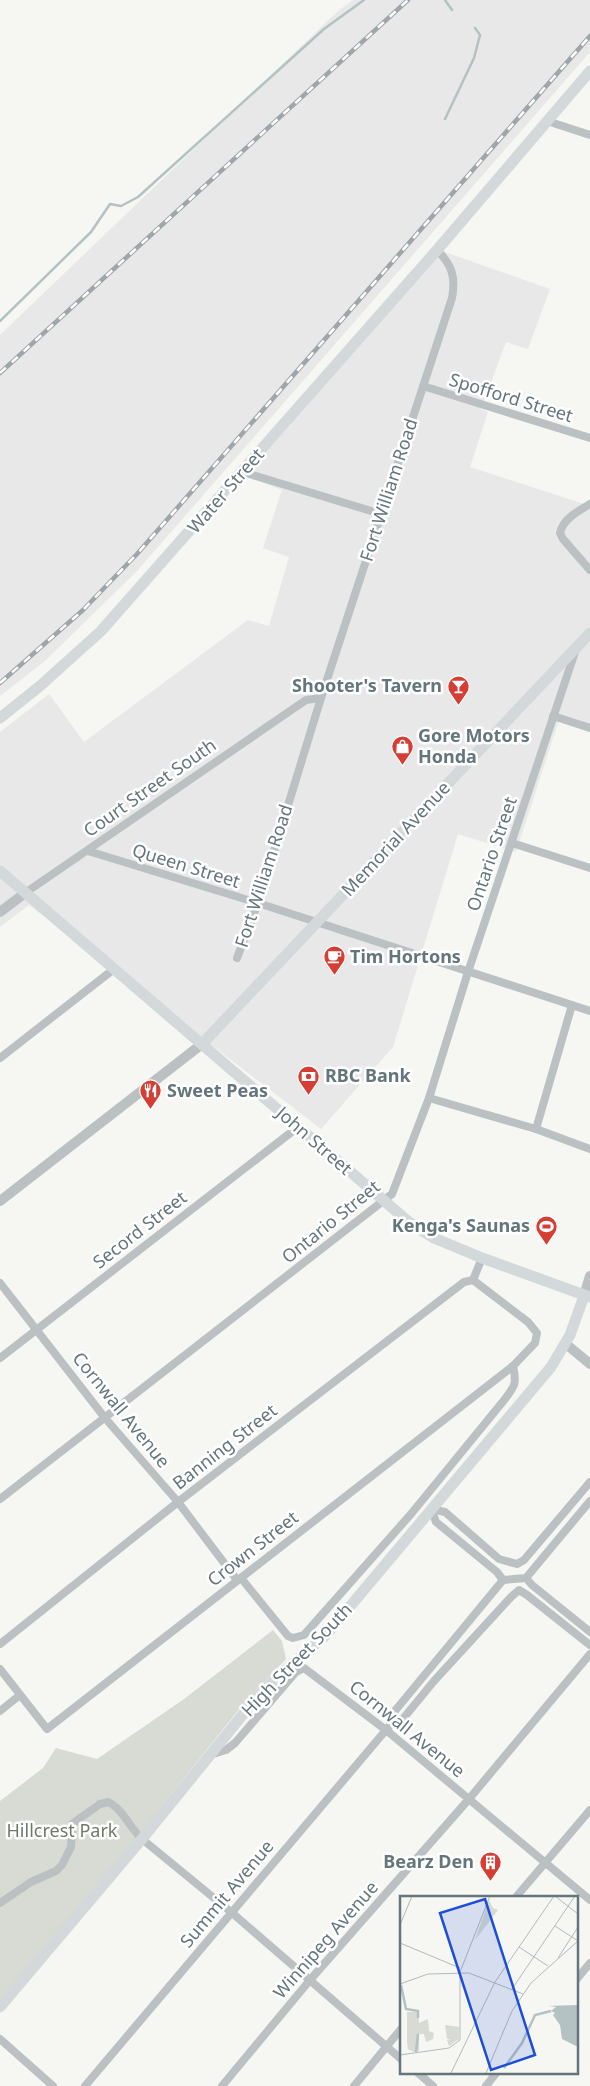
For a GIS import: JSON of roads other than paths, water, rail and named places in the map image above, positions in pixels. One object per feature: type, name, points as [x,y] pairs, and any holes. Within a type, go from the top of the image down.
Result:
[{"type":"main road","points":[[437,250],[590,71]]},
{"type":"main road","name":"Water Street","points":[[0,718],[102,632],[437,250]]},
{"type":"main road","name":"Memorial Avenue","points":[[202,1044],[590,633]]},
{"type":"main road","name":"John Street","points":[[0,871],[383,1202],[421,1231],[482,1258],[587,1296]]},
{"type":"main road","name":"High Street South","points":[[0,2007],[142,1839],[253,1702],[278,1676],[326,1635],[551,1367],[566,1344],[587,1296]]},
{"type":"street","points":[[547,121],[590,135]]},
{"type":"street","name":"Fort William Road","points":[[237,958],[258,903],[380,514],[440,336],[454,285],[452,269],[437,250]]},
{"type":"street","name":"Spofford Street","points":[[423,386],[590,438]]},
{"type":"street","points":[[243,472],[380,514]]},
{"type":"street","points":[[590,504],[575,513],[561,528],[560,533],[590,570]]},
{"type":"street","name":"Ontario Street","points":[[0,1499],[392,1194],[429,1098],[468,972],[576,648]]},
{"type":"street","name":"Court Street South","points":[[0,912],[306,700],[321,698]]},
{"type":"street","points":[[553,716],[590,728]]},
{"type":"street","points":[[512,843],[590,868]]},
{"type":"street","name":"Queen Street","points":[[88,851],[258,903],[590,1011]]},
{"type":"street","points":[[0,1058],[114,969]]},
{"type":"street","points":[[536,1129],[572,1005]]},
{"type":"street","points":[[0,1201],[202,1044]]},
{"type":"street","points":[[429,1098],[536,1129],[590,1149]]},
{"type":"street","name":"Secord Street","points":[[0,1358],[298,1127]]},
{"type":"street","points":[[482,1258],[474,1280],[528,1322],[537,1333],[535,1343],[513,1366]]},
{"type":"street","name":"High Street South","points":[[587,1296],[590,1276]]},
{"type":"street","name":"Banning Street","points":[[0,1644],[178,1502],[464,1282],[474,1280]]},
{"type":"street","name":"Cornwall Avenue","points":[[0,1283],[105,1418],[178,1502],[239,1579],[288,1636],[293,1638],[304,1636],[411,1514],[505,1399],[516,1379],[513,1366]]},
{"type":"street","points":[[566,1344],[590,1364]]},
{"type":"street","name":"Crown Street","points":[[20,1695],[47,1729],[513,1366]]},
{"type":"street","points":[[431,1508],[445,1512],[499,1559],[517,1564],[524,1560],[590,1482]]},
{"type":"street","points":[[431,1508],[436,1522],[497,1572],[503,1580],[526,1578],[590,1502]]},
{"type":"street","points":[[526,1578],[590,1632]]},
{"type":"street","name":"Summit Avenue","points":[[85,2086],[393,1722],[394,1712],[503,1580]]},
{"type":"street","name":"Summit Avenue","points":[[393,1722],[402,1720],[434,1681],[519,1590],[590,1645]]},
{"type":"street","name":"Winnipeg Avenue","points":[[222,2086],[310,1980],[469,1799],[590,1654]]},
{"type":"street","name":"Cornwall Avenue","points":[[210,1755],[226,1750],[235,1743],[301,1668],[308,1669],[386,1730],[590,1900]]},
{"type":"street","points":[[0,1669],[20,1695],[0,1711]]},
{"type":"street","points":[[425,1674],[434,1681]]},
{"type":"street","points":[[0,1903],[30,1882],[56,1871],[62,1865],[71,1847],[72,1824],[104,1802],[115,1805],[131,1828],[142,1839],[231,1912],[400,2058]]},
{"type":"street","points":[[517,1896],[590,1810]]},
{"type":"street","points":[[578,1978],[590,1963]]},
{"type":"street","points":[[354,2086],[400,2030]]},
{"type":"street","points":[[0,2039],[54,2086]]},
{"type":"street","points":[[419,2074],[433,2086]]},
{"type":"street","points":[[486,2086],[496,2074]]},
{"type":"waterway","points":[[0,321],[91,232],[110,204],[121,206],[138,197],[324,29],[364,0]]},
{"type":"waterway","points":[[445,0],[452,10]]},
{"type":"waterway","points":[[445,119],[474,58],[480,35],[475,28]]},
{"type":"railway","points":[[0,373],[408,0]]},
{"type":"railway","points":[[0,683],[83,610],[137,554],[590,36]]},
{"type":"place","name":"Shooter's Tavern","points":[[458,705]]},
{"type":"place","name":"Gore Motors Honda","points":[[402,765]]},
{"type":"place","name":"Tim Hortons","points":[[334,976]]},
{"type":"place","name":"RBC Bank","points":[[309,1095]]},
{"type":"place","name":"Sweet Peas","points":[[151,1110]]},
{"type":"place","name":"Kenga's Saunas","points":[[546,1245]]},
{"type":"place","name":"Bearz Den","points":[[490,1881]]},
{"type":"park label","name":"Hillcrest Park","points":[[62,1831]]}]
